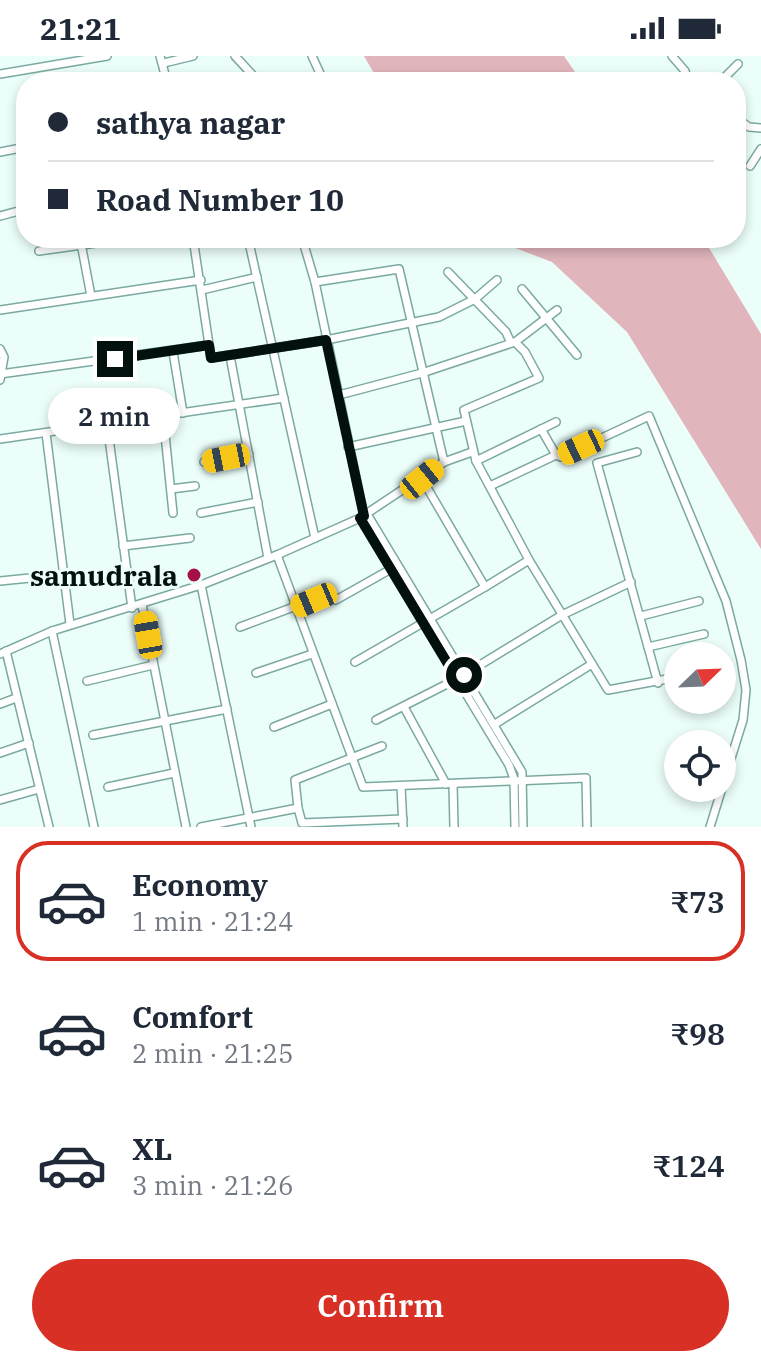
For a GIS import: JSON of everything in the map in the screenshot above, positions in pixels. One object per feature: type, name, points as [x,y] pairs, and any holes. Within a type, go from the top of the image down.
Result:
[{"type":"street","points":[[0,74],[107,56]]},
{"type":"street","points":[[162,60],[193,56]]},
{"type":"street","points":[[235,56],[249,72]]},
{"type":"street","points":[[672,56],[685,72]]},
{"type":"street","points":[[730,72],[738,64]]},
{"type":"street","points":[[750,166],[761,149]]},
{"type":"street","points":[[39,251],[53,248]]},
{"type":"street","points":[[82,248],[91,296]]},
{"type":"street","points":[[195,248],[211,358],[326,340],[439,317],[475,299],[497,280]]},
{"type":"street","points":[[250,248],[315,538]]},
{"type":"street","points":[[305,248],[315,282],[363,516],[391,569],[427,621]]},
{"type":"street","points":[[315,282],[397,268],[401,274],[444,462]]},
{"type":"street","points":[[448,272],[525,352],[539,378],[464,410],[476,461],[529,560],[608,690],[664,681]]},
{"type":"street","points":[[202,290],[257,277]]},
{"type":"street","points":[[0,310],[201,280]]},
{"type":"street","points":[[522,289],[577,355]]},
{"type":"street","points":[[339,395],[422,373],[512,341],[557,310]]},
{"type":"street","points":[[0,374],[209,345]]},
{"type":"street","points":[[0,349],[4,357],[0,380]]},
{"type":"street","points":[[173,352],[183,413]]},
{"type":"street","points":[[230,356],[268,558]]},
{"type":"street","points":[[0,439],[284,398]]},
{"type":"street","points":[[163,415],[173,513]]},
{"type":"street","points":[[490,486],[649,416],[726,601],[746,690],[743,720],[736,742]]},
{"type":"street","points":[[348,447],[466,421]]},
{"type":"street","points":[[476,461],[556,422]]},
{"type":"street","points":[[107,424],[132,608]]},
{"type":"street","points":[[541,429],[556,455]]},
{"type":"street","points":[[46,433],[70,624]]},
{"type":"street","points":[[49,827],[3,652],[70,624],[142,605],[277,555],[363,516],[444,462],[472,452]]},
{"type":"street","points":[[637,452],[597,463],[658,683]]},
{"type":"street","points":[[204,462],[249,454]]},
{"type":"street","points":[[422,479],[485,587]]},
{"type":"street","points":[[171,489],[195,486]]},
{"type":"street","points":[[201,513],[258,502]]},
{"type":"street","points":[[363,516],[461,677],[518,780],[523,827]]},
{"type":"street","points":[[123,546],[190,538]]},
{"type":"street","points":[[277,555],[363,787],[586,778],[587,827]]},
{"type":"street","points":[[355,662],[529,560]]},
{"type":"street","points":[[240,627],[331,593],[336,600],[391,569]]},
{"type":"street","points":[[0,581],[30,578]]},
{"type":"street","points":[[376,720],[461,677],[562,615],[631,582]]},
{"type":"street","points":[[201,585],[251,827]]},
{"type":"street","points":[[641,616],[699,601]]},
{"type":"street","points":[[142,605],[186,827]]},
{"type":"street","points":[[52,631],[94,827]]},
{"type":"street","points":[[648,647],[704,634]]},
{"type":"street","points":[[256,673],[312,654]]},
{"type":"street","points":[[495,724],[592,664]]},
{"type":"street","points":[[87,681],[153,665]]},
{"type":"street","points":[[642,683],[655,672]]},
{"type":"street","points":[[461,677],[495,724],[522,772],[518,780],[515,827]]},
{"type":"street","points":[[0,704],[16,698]]},
{"type":"street","points":[[274,727],[332,704]]},
{"type":"street","points":[[404,707],[450,784],[454,827]]},
{"type":"street","points":[[93,735],[227,709]]},
{"type":"street","points":[[0,753],[29,743]]},
{"type":"street","points":[[382,746],[295,780],[302,823],[403,823],[401,786]]},
{"type":"street","points":[[108,787],[174,773]]},
{"type":"street","points":[[0,800],[39,789]]},
{"type":"street","points":[[710,827],[718,802]]},
{"type":"street","points":[[201,827],[298,808]]},
{"type":"shaded area","points":[[364,56],[564,56],[575,72],[373,72]]},
{"type":"shaded area","points":[[515,248],[709,248],[761,334],[761,549],[627,332],[552,262]]},
{"type":"place","name":"samudrala","points":[[194,575]]},
{"type":"route","points":[[115,359],[209,345],[211,358],[326,340],[364,516],[360,518],[457,679],[464,675]]}]
